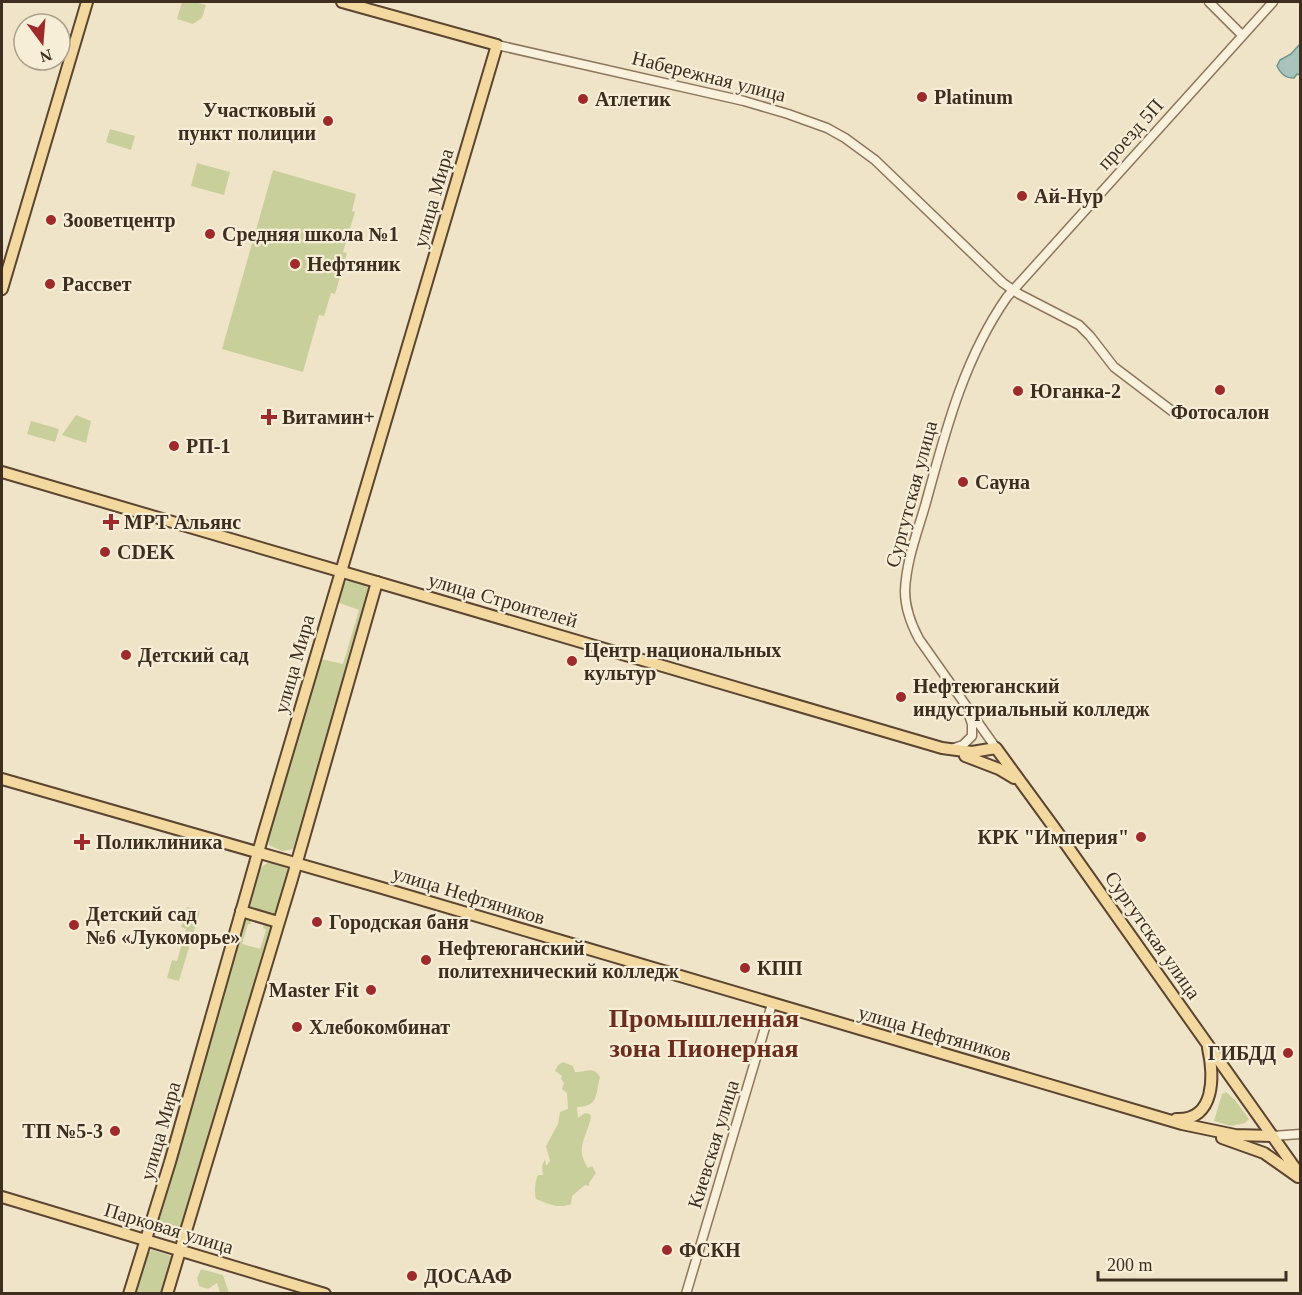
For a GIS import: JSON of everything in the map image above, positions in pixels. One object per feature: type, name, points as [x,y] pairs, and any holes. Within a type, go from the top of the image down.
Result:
[{"type":"main road","points":[[2,289],[87,2]]},
{"type":"main road","name":"Набережная улица","points":[[342,2],[497,45]]},
{"type":"main road","name":"улица Мира","points":[[129,1293],[340,571],[497,45]]},
{"type":"main road","name":"улица Строителей","points":[[2,472],[942,748],[972,753],[996,748]]},
{"type":"main road","points":[[167,1293],[279,922],[377,582]]},
{"type":"main road","points":[[942,748],[999,769],[1023,785]]},
{"type":"main road","name":"Сургутская улица","points":[[996,748],[1207,1042],[1300,1177]]},
{"type":"main road","name":"улица Нефтяников","points":[[2,779],[296,863],[1182,1124],[1235,1135],[1273,1136]]},
{"type":"main road","points":[[241,911],[279,922]]},
{"type":"main road","points":[[1163,1118],[1180,1120],[1190,1118],[1206,1102],[1212,1080],[1207,1042]]},
{"type":"main road","points":[[1182,1124],[1255,1149],[1300,1177]]},
{"type":"main road","name":"Парковая улица","points":[[2,1197],[325,1293]]},
{"type":"street","points":[[1209,2],[1242,35]]},
{"type":"street","name":"проезд 5П","points":[[1013,290],[1273,2]]},
{"type":"street","name":"Набережная улица","points":[[497,45],[744,101],[827,128],[868,154],[997,278],[1013,290],[1079,325],[1114,367],[1172,411]]},
{"type":"street","name":"Сургутская улица","points":[[996,748],[914,630],[906,602],[906,580],[942,441],[960,387],[985,332],[1013,290]]},
{"type":"street","points":[[942,748],[963,745],[972,736],[972,724],[966,706]]},
{"type":"street","name":"Киевская улица","points":[[686,1293],[772,1004]]},
{"type":"street","points":[[1273,1136],[1300,1134]]},
{"type":"green space","points":[[182,2],[206,5],[202,18],[193,24],[177,19]]},
{"type":"green space","points":[[110,129],[135,136],[131,150],[106,142]]},
{"type":"green space","points":[[197,163],[230,172],[224,195],[191,186]]},
{"type":"green space","name":"Нефтяник","points":[[273,170],[356,194],[352,211],[355,212],[343,252],[347,253],[335,294],[331,293],[324,316],[319,315],[303,372],[222,349]]},
{"type":"green space","points":[[76,415],[91,421],[86,443],[62,435]]},
{"type":"green space","points":[[31,421],[59,429],[55,442],[27,434]]},
{"type":"green space","points":[[349,581],[367,586],[368,598],[298,844],[294,849],[282,851],[269,845],[268,833],[321,659],[343,664],[359,610],[337,602],[341,586]]},
{"type":"green space","points":[[270,862],[286,867],[289,874],[277,916],[247,908],[257,874]]},
{"type":"green space","points":[[187,907],[200,911],[179,981],[167,978],[172,960],[177,961],[186,929],[181,927]]},
{"type":"green space","points":[[246,917],[252,920],[248,924],[242,944],[260,949],[266,930],[263,928],[264,922],[273,925],[180,1237],[159,1233],[158,1224]]},
{"type":"green space","points":[[563,1062],[573,1066],[575,1072],[591,1070],[600,1077],[593,1102],[577,1107],[578,1118],[585,1113],[590,1114],[582,1155],[588,1168],[592,1166],[596,1173],[589,1186],[585,1185],[572,1196],[571,1204],[558,1206],[536,1199],[535,1190],[538,1175],[543,1175],[542,1166],[545,1159],[546,1166],[550,1161],[546,1146],[558,1124],[560,1112],[568,1109],[567,1093],[562,1089],[564,1083],[562,1076],[555,1071]]},
{"type":"green space","points":[[1226,1092],[1249,1119],[1245,1123],[1231,1126],[1214,1121],[1222,1094]]},
{"type":"green space","points":[[152,1250],[171,1256],[172,1259],[163,1293],[134,1294],[146,1255]]},
{"type":"green space","points":[[201,1269],[223,1275],[229,1293],[220,1293],[217,1283],[208,1289],[199,1286],[197,1278]]},
{"type":"water","points":[[1300,44],[1300,75],[1297,74],[1294,78],[1286,76],[1277,66],[1280,60],[1291,54]]},
{"type":"place","name":"Platinum","points":[[922,97]]},
{"type":"place","name":"Атлетик","points":[[583,99]]},
{"type":"place","name":"Участковый пункт полиции","points":[[328,121]]},
{"type":"place","name":"Ай-Нур","points":[[1022,196]]},
{"type":"place","name":"Зооветцентр","points":[[51,220]]},
{"type":"place","name":"Средняя школа №1","points":[[210,234]]},
{"type":"place","name":"Нефтяник","points":[[295,264]]},
{"type":"place","name":"Рассвет","points":[[50,284]]},
{"type":"place","name":"Фотосалон","points":[[1220,390]]},
{"type":"place","name":"Юганка-2","points":[[1018,391]]},
{"type":"place","name":"Витамин+","points":[[269,417]]},
{"type":"place","name":"РП-1","points":[[174,446]]},
{"type":"place","name":"Сауна","points":[[963,482]]},
{"type":"place","name":"МРТ Альянс","points":[[111,522]]},
{"type":"place","name":"CDEK","points":[[105,552]]},
{"type":"place","name":"Детский сад","points":[[126,655]]},
{"type":"place","name":"Центр национальных культур","points":[[572,661]]},
{"type":"place","name":"Нефтеюганский индустриальный колледж","points":[[901,697]]},
{"type":"place","name":"КРК \"Империя\"","points":[[1141,837]]},
{"type":"place","name":"Поликлиника","points":[[82,842]]},
{"type":"place","name":"Городская баня","points":[[317,922]]},
{"type":"place","name":"Детский сад №6 «Лукоморье»","points":[[74,925]]},
{"type":"place","name":"Нефтеюганский политехнический колледж","points":[[426,960]]},
{"type":"place","name":"КПП","points":[[745,968]]},
{"type":"place","name":"Master Fit","points":[[371,990]]},
{"type":"place","name":"Хлебокомбинат","points":[[297,1027]]},
{"type":"place","name":"ГИБДД","points":[[1288,1053]]},
{"type":"place","name":"ТП №5-3","points":[[115,1131]]},
{"type":"place","name":"ФСКН","points":[[667,1250]]},
{"type":"place","name":"ДОСААФ","points":[[412,1276]]},
{"type":"district","name":"Промышленная зона Пионерная","points":[[704,1033]]}]
